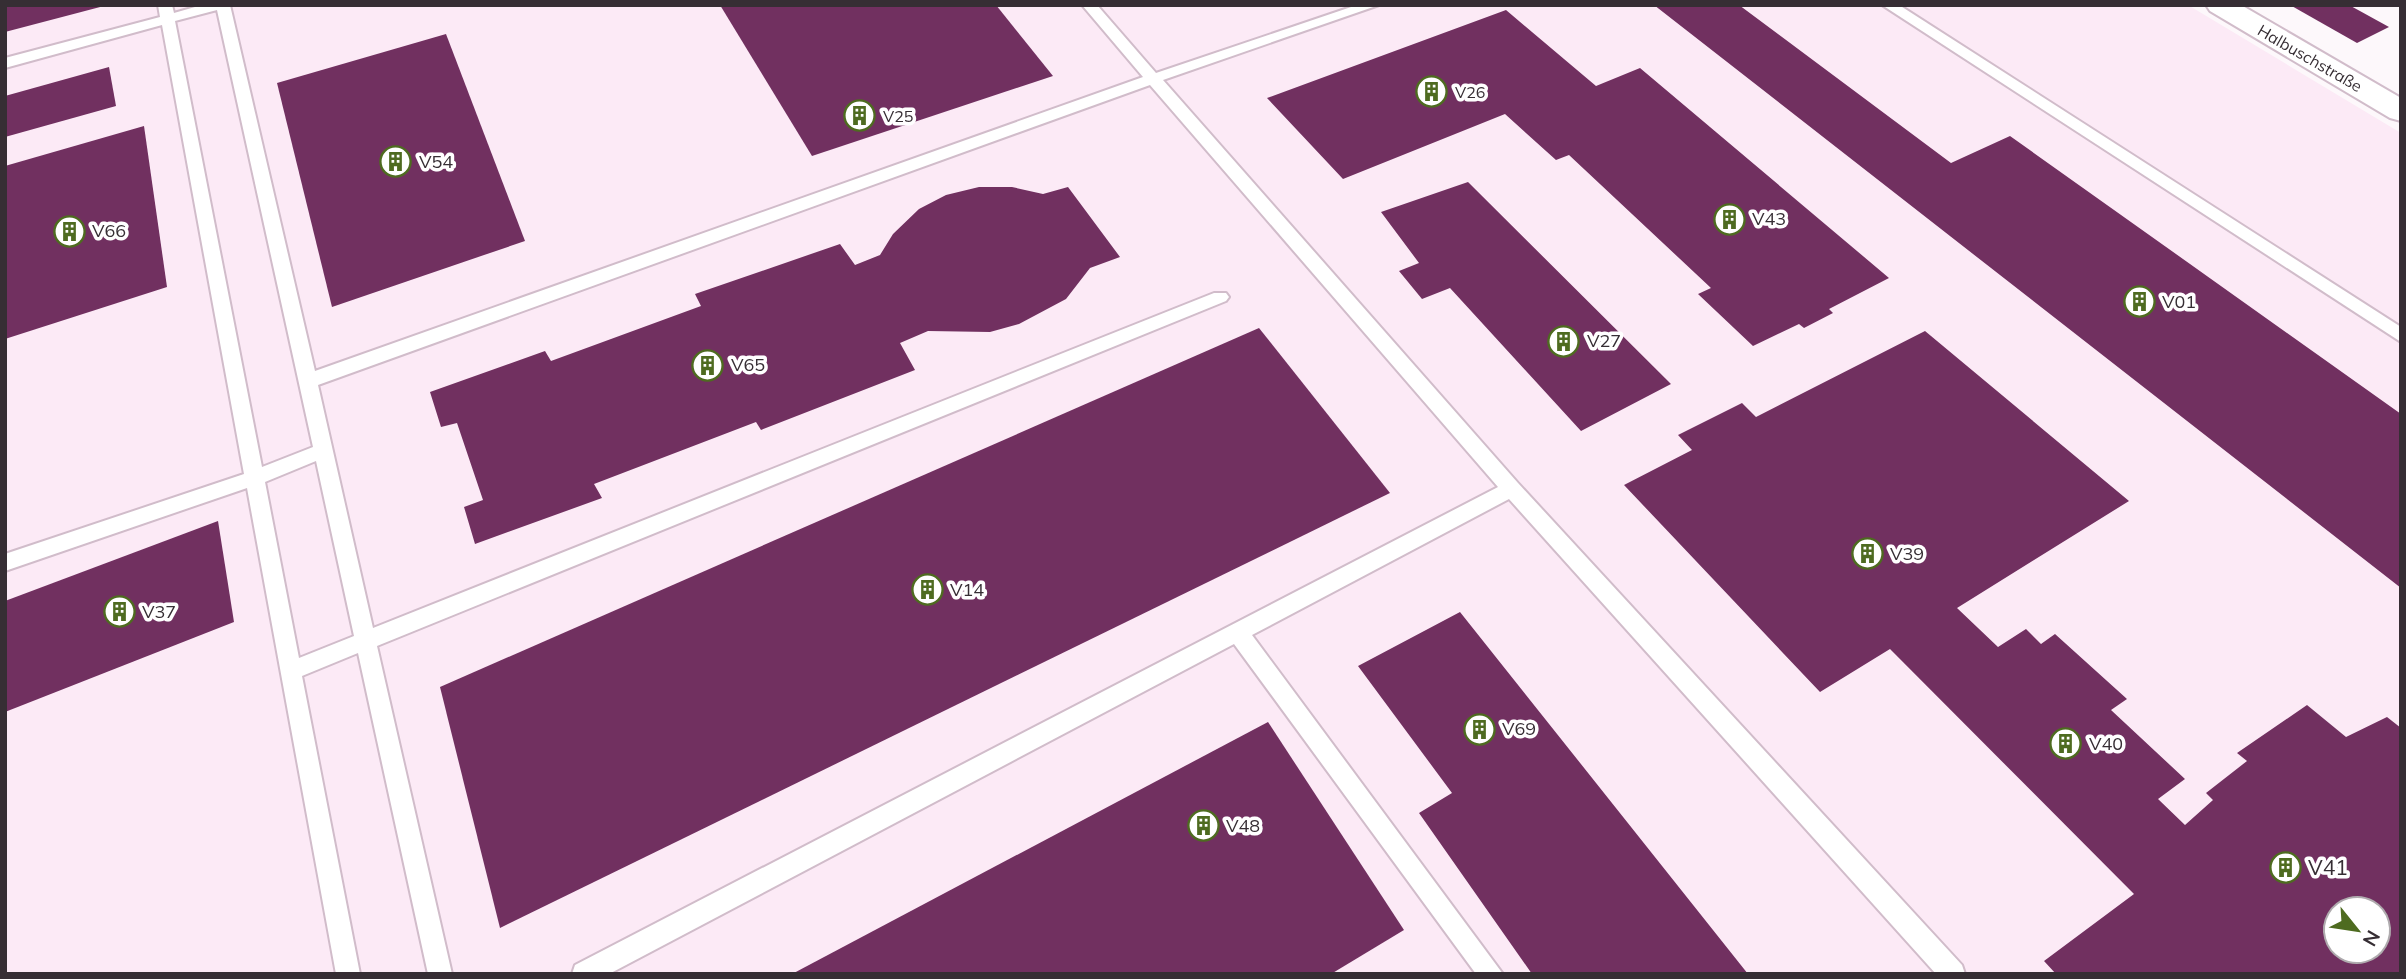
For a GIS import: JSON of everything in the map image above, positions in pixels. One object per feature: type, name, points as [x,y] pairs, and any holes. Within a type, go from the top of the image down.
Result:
[{"type":"street","name":"Halbuschstraße","points":[[2220,5],[2401,111]]},
{"type":"lane","points":[[5,63],[166,12],[221,5],[440,974]]},
{"type":"lane","points":[[1089,5],[1511,489],[1953,974]]},
{"type":"lane","points":[[308,381],[1155,78],[1372,5]]},
{"type":"lane","points":[[1889,5],[2401,336]]},
{"type":"lane","points":[[166,12],[348,974]]},
{"type":"lane","points":[[291,671],[1220,297]]},
{"type":"lane","points":[[5,562],[254,478],[323,451]]},
{"type":"lane","points":[[584,974],[1511,489]]},
{"type":"lane","points":[[1237,631],[1491,974]]},
{"type":"shaded area","points":[[5,5],[2188,5],[2401,133],[2401,974],[5,974]]},
{"type":"building","points":[[5,5],[104,5],[104,6],[5,32]]},
{"type":"building","name":"V25","points":[[720,5],[996,5],[1053,76],[812,156]]},
{"type":"building","name":"V01","points":[[1654,5],[1739,5],[1951,163],[2010,136],[2401,414],[2401,588]]},
{"type":"building","points":[[2290,5],[2349,5],[2389,27],[2357,43]]},
{"type":"building","name":"V43","points":[[1506,10],[1596,86],[1640,68],[1889,278],[1829,309],[1833,313],[1804,328],[1799,324],[1753,346],[1698,294],[1711,288],[1569,155],[1556,160],[1505,114],[1343,179],[1267,98]]},
{"type":"building","name":"V54","points":[[446,34],[525,241],[332,307],[277,83]]},
{"type":"building","points":[[109,67],[116,106],[5,137],[5,96]]},
{"type":"building","name":"V66","points":[[144,126],[167,287],[5,339],[5,166]]},
{"type":"building","name":"V27","points":[[1468,182],[1671,384],[1581,431],[1450,288],[1422,299],[1399,271],[1419,263],[1381,212]]},
{"type":"building","name":"V65","points":[[979,187],[1012,187],[1043,194],[1068,187],[1120,257],[1090,268],[1066,299],[1019,324],[990,332],[928,331],[900,343],[915,370],[761,430],[756,422],[594,484],[602,498],[475,544],[464,507],[483,500],[457,423],[441,427],[430,392],[545,351],[551,361],[701,306],[695,294],[840,244],[855,265],[880,255],[893,234],[919,209],[946,195]]},
{"type":"building","name":"V14","points":[[1259,328],[1390,493],[500,928],[440,687]]},
{"type":"building","points":[[1925,331],[2129,501],[1957,608],[1998,647],[2026,629],[2041,644],[2055,634],[2127,699],[2111,710],[2185,779],[2158,799],[2185,825],[2213,800],[2206,793],[2247,761],[2237,753],[2307,705],[2346,737],[2387,717],[2401,728],[2401,974],[2056,974],[2044,961],[2134,894],[1890,649],[1820,692],[1624,485],[1692,450],[1678,435],[1742,403],[1756,417]]},
{"type":"building","name":"V37","points":[[218,521],[234,622],[5,712],[5,601]]},
{"type":"building","name":"V69","points":[[1460,612],[1748,974],[1532,974],[1419,813],[1452,793],[1358,666]]},
{"type":"building","name":"V48","points":[[1268,722],[1404,930],[1331,974],[792,974]]},
{"type":"place","name":"V26","points":[[1432,92]]},
{"type":"place","name":"V25","points":[[860,116]]},
{"type":"place","name":"V54","points":[[396,162]]},
{"type":"place","name":"V43","points":[[1729,219]]},
{"type":"place","name":"V66","points":[[69,231]]},
{"type":"place","name":"V01","points":[[2139,302]]},
{"type":"place","name":"V27","points":[[1564,341]]},
{"type":"place","name":"V65","points":[[708,365]]},
{"type":"place","name":"V39","points":[[1867,554]]},
{"type":"place","name":"V14","points":[[927,590]]},
{"type":"place","name":"V37","points":[[119,612]]},
{"type":"place","name":"V69","points":[[1479,729]]},
{"type":"place","name":"V40","points":[[2066,744]]},
{"type":"place","name":"V48","points":[[1203,826]]},
{"type":"place","name":"V41","points":[[2285,868]]}]
